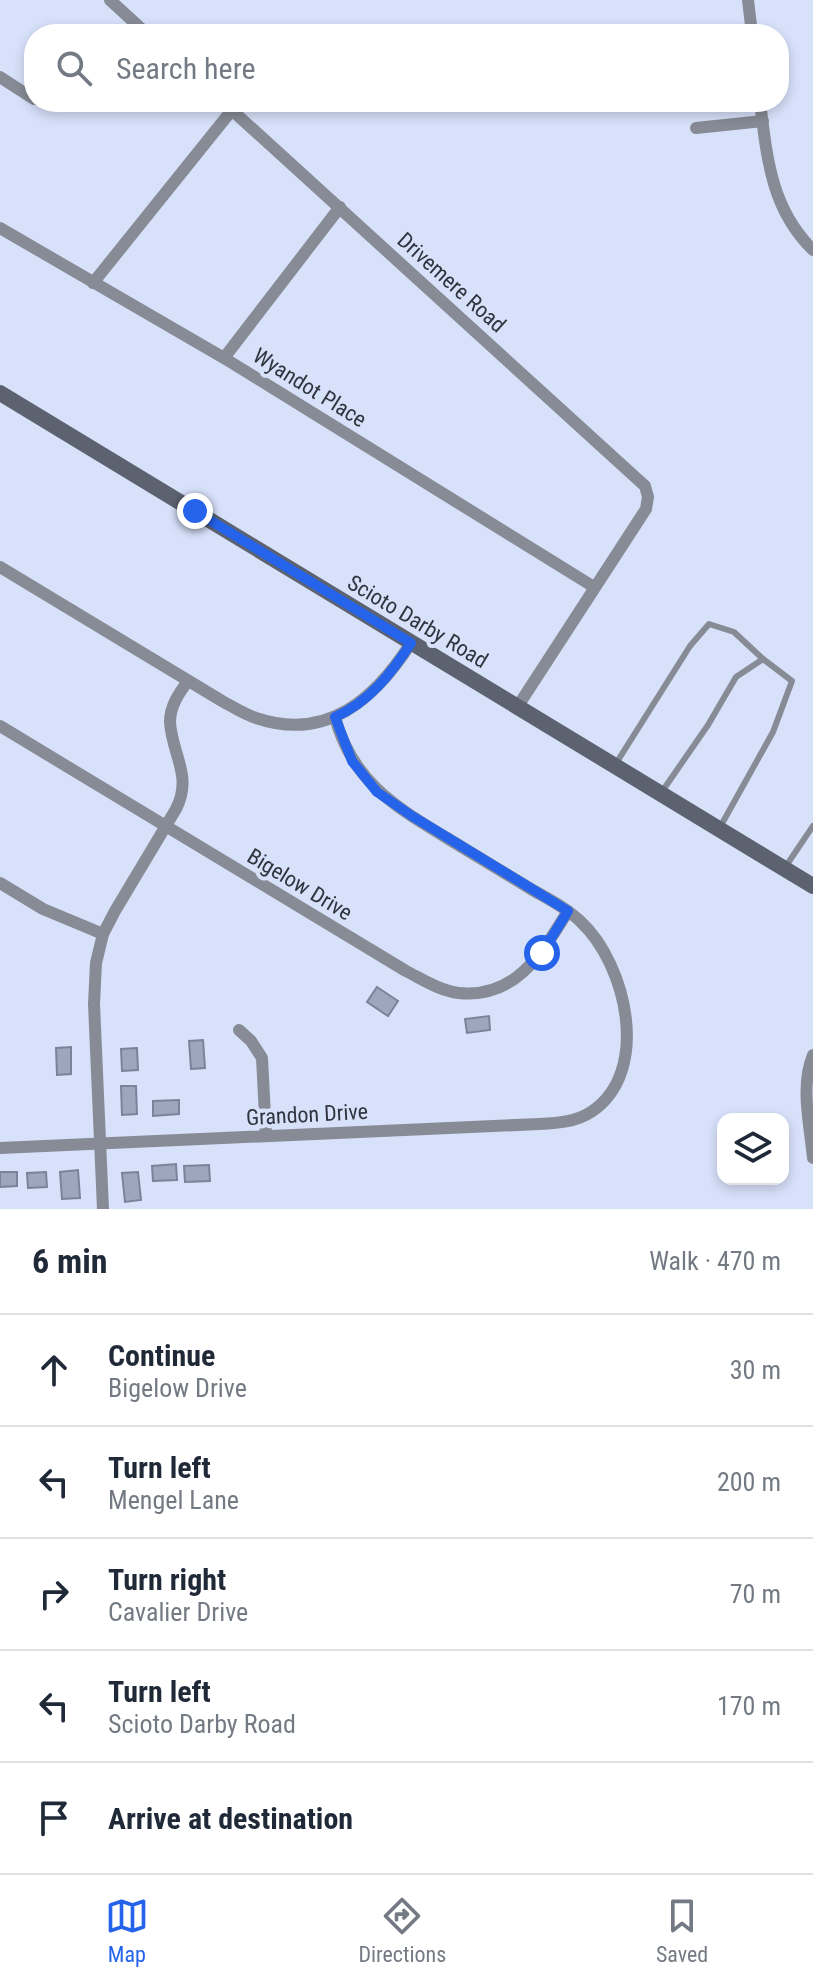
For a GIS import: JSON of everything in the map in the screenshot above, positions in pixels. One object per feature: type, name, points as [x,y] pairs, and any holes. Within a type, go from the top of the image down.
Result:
[{"type":"main road","name":"Scioto Darby Road","points":[[0,393],[813,886]]},
{"type":"street","points":[[110,0],[136,24]]},
{"type":"street","points":[[748,0],[751,24]]},
{"type":"street","points":[[0,77],[24,92]]},
{"type":"street","points":[[93,283],[223,112]]},
{"type":"street","name":"Drivemere Road","points":[[235,112],[645,486],[648,497],[646,509],[594,587]]},
{"type":"street","points":[[762,112],[769,171],[783,212],[813,250]]},
{"type":"street","points":[[696,128],[763,121]]},
{"type":"street","points":[[224,358],[340,207]]},
{"type":"street","name":"Wyandot Place","points":[[0,228],[224,358],[594,587]]},
{"type":"street","points":[[0,567],[188,681],[253,718],[268,721],[302,723],[335,717],[365,699],[398,663],[411,643]]},
{"type":"street","points":[[518,706],[594,587]]},
{"type":"street","points":[[103,1209],[94,981],[103,934],[184,791],[170,721],[175,700],[188,681]]},
{"type":"street","points":[[335,717],[352,761],[377,792],[568,911]]},
{"type":"street","name":"Bigelow Drive","points":[[0,726],[406,971],[442,989],[458,993],[491,990],[518,978],[542,953],[568,911]]},
{"type":"street","points":[[0,883],[43,909],[103,934]]},
{"type":"street","name":"Grandon Drive","points":[[0,1148],[561,1122],[588,1114],[608,1097],[622,1073],[626,1057],[623,1001],[610,961],[599,941],[568,911]]},
{"type":"street","points":[[239,1030],[262,1058],[266,1136]]},
{"type":"street","points":[[813,1055],[808,1067],[807,1090],[813,1158]]},
{"type":"lane","points":[[615,765],[690,646],[709,624],[734,632],[792,681],[773,732],[719,829]]},
{"type":"lane","points":[[661,793],[708,725],[736,677],[763,659]]},
{"type":"lane","points":[[784,869],[813,826]]},
{"type":"building","points":[[377,987],[398,1001],[388,1016],[367,1002]]},
{"type":"building","points":[[489,1016],[490,1030],[467,1033],[465,1019]]},
{"type":"building","points":[[203,1040],[205,1068],[191,1069],[189,1041]]},
{"type":"building","points":[[71,1047],[71,1074],[57,1075],[56,1048]]},
{"type":"building","points":[[137,1048],[138,1070],[122,1071],[121,1049]]},
{"type":"building","points":[[121,1086],[136,1086],[137,1114],[122,1115]]},
{"type":"building","points":[[179,1100],[179,1114],[153,1116],[153,1101]]},
{"type":"building","points":[[176,1164],[177,1180],[153,1181],[152,1166]]},
{"type":"building","points":[[209,1165],[210,1181],[185,1182],[184,1166]]},
{"type":"building","points":[[78,1170],[80,1198],[62,1199],[60,1172]]},
{"type":"building","points":[[0,1172],[17,1172],[17,1186],[0,1187]]},
{"type":"building","points":[[46,1172],[47,1187],[28,1188],[27,1173]]},
{"type":"building","points":[[138,1172],[141,1200],[125,1202],[122,1173]]},
{"type":"route","points":[[195,511],[411,643],[398,663],[365,699],[335,717],[345,745],[362,776],[397,807],[568,911],[542,953]]}]
